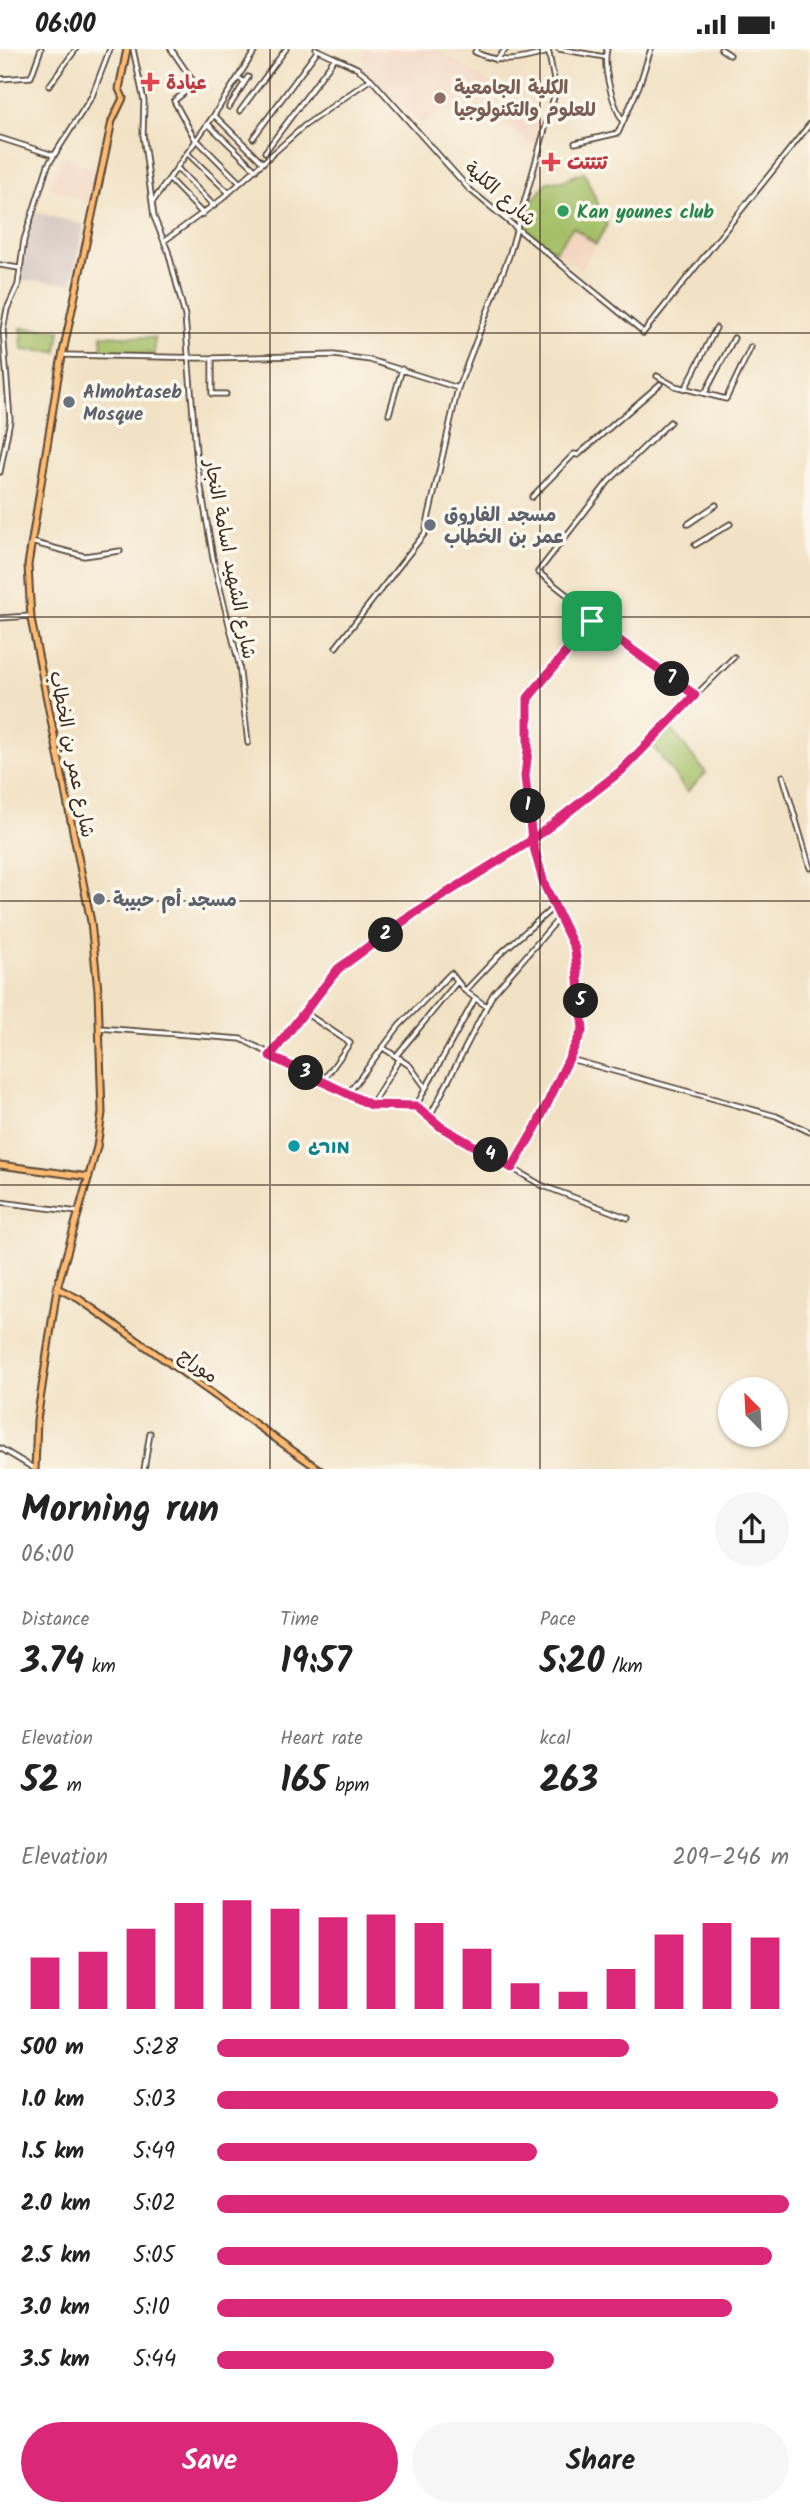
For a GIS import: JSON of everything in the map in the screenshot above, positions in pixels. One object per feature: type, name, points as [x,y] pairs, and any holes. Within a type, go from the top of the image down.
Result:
[{"type":"main road","name":"شارع عمر بن الخطاب","points":[[35,1469],[37,1420],[57,1288],[97,1147],[102,1113],[91,922],[30,616],[27,584],[31,542],[62,355],[112,121],[123,98],[119,89],[127,49]]},
{"type":"main road","points":[[0,1165],[89,1177]]},
{"type":"main road","name":"موراج","points":[[57,1288],[79,1299],[232,1411],[320,1469]]},
{"type":"street","points":[[0,79],[31,77],[41,49]]},
{"type":"street","points":[[48,86],[76,49]]},
{"type":"street","points":[[0,472],[10,420],[3,330],[7,309],[18,285],[19,268],[34,201],[53,155],[92,96],[110,49]]},
{"type":"street","points":[[133,49],[144,101],[143,134],[152,202]]},
{"type":"street","points":[[171,49],[195,84],[174,101],[197,141],[241,183]]},
{"type":"street","points":[[152,202],[197,141],[256,49]]},
{"type":"street","points":[[240,111],[285,49]]},
{"type":"street","points":[[336,647],[425,533],[458,388],[504,271],[556,90],[548,50],[514,61],[495,61],[475,52],[477,49]]},
{"type":"street","points":[[495,61],[506,49]]},
{"type":"street","points":[[559,49],[605,57]]},
{"type":"street","points":[[607,49],[605,57],[622,122]]},
{"type":"street","points":[[575,143],[618,133],[639,86],[650,49]]},
{"type":"street","points":[[721,49],[730,55]]},
{"type":"street","points":[[253,138],[317,50]]},
{"type":"street","name":"شارع الكلية","points":[[317,50],[371,79],[469,189],[642,331],[810,124]]},
{"type":"street","points":[[265,152],[335,58]]},
{"type":"street","points":[[229,107],[248,77]]},
{"type":"street","points":[[238,78],[245,82]]},
{"type":"street","points":[[164,241],[214,206],[304,126],[371,79]]},
{"type":"street","points":[[214,115],[263,163]]},
{"type":"street","points":[[208,124],[256,170]]},
{"type":"street","points":[[0,138],[53,155]]},
{"type":"street","points":[[187,153],[229,193]]},
{"type":"street","points":[[177,169],[214,206]]},
{"type":"street","points":[[169,179],[203,214]]},
{"type":"street","name":"شارع الشهيد اسامة النجار","points":[[152,202],[153,217],[164,241],[186,316],[197,464],[214,564],[239,664],[248,743]]},
{"type":"street","points":[[0,265],[19,268]]},
{"type":"street","points":[[685,389],[716,328]]},
{"type":"street","points":[[705,393],[734,338]]},
{"type":"street","points":[[657,376],[665,383],[726,399],[751,347]]},
{"type":"street","points":[[62,355],[189,358],[334,355],[402,369],[458,388]]},
{"type":"street","points":[[212,358],[212,394],[226,394]]},
{"type":"street","points":[[389,414],[402,369]]},
{"type":"street","points":[[532,497],[574,454],[578,455],[660,384]]},
{"type":"street","points":[[670,422],[608,482],[538,572],[571,598],[592,621],[695,695]]},
{"type":"street","points":[[688,524],[716,505]]},
{"type":"street","points":[[695,545],[730,524]]},
{"type":"street","points":[[31,542],[84,555],[120,551]]},
{"type":"street","points":[[0,618],[30,616]]},
{"type":"street","points":[[512,1168],[583,1029],[575,949],[544,884],[532,840],[525,776],[528,698],[592,621]]},
{"type":"street","points":[[270,1056],[338,969],[413,914],[532,840],[621,771],[734,657]]},
{"type":"street","points":[[783,776],[810,867]]},
{"type":"street","points":[[466,991],[500,953],[556,906]]},
{"type":"street","points":[[430,1115],[493,993],[560,917]]},
{"type":"street","points":[[347,1095],[382,1047],[451,973],[466,991],[486,1006]]},
{"type":"street","points":[[371,1105],[398,1057],[458,982]]},
{"type":"street","points":[[416,1106],[475,999]]},
{"type":"street","points":[[304,1011],[350,1043],[323,1081]]},
{"type":"street","points":[[99,1028],[241,1039],[371,1105],[416,1106],[430,1115],[441,1127],[541,1185],[628,1218]]},
{"type":"street","points":[[382,1047],[398,1057],[426,1088]]},
{"type":"street","points":[[570,1059],[776,1116],[810,1132]]},
{"type":"street","points":[[0,1202],[78,1212]]},
{"type":"street","points":[[144,1469],[150,1433]]},
{"type":"street","points":[[0,1448],[35,1469]]},
{"type":"shaded area","name":"الكلية الجامعية للعلوم والتكنولوجيا","points":[[364,49],[437,49],[494,86],[468,127],[442,110],[422,124],[364,70]]},
{"type":"shaded area","points":[[520,103],[544,120],[536,148],[505,124]]},
{"type":"shaded area","points":[[64,156],[97,170],[88,202],[49,187]]},
{"type":"shaded area","points":[[34,212],[84,225],[72,283],[20,280]]},
{"type":"shaded area","points":[[573,227],[596,244],[581,270],[555,251]]},
{"type":"green space","name":"Kan younes club","points":[[584,172],[607,225],[596,244],[573,227],[555,251],[520,225],[519,219],[547,182],[562,181]]},
{"type":"green space","points":[[21,328],[60,330],[57,352],[22,350]]},
{"type":"green space","points":[[102,335],[155,338],[155,354],[101,352]]},
{"type":"green space","points":[[668,725],[706,773],[687,792],[650,742]]},
{"type":"place","name":"عيادة","points":[[150,82]]},
{"type":"place","name":"الكلية الجامعية للعلوم والتكنولوجيا","points":[[440,98]]},
{"type":"place","name":"تتتتت","points":[[551,162]]},
{"type":"place","name":"Kan younes club","points":[[563,211]]},
{"type":"place","name":"Almohtaseb Mosque","points":[[69,402]]},
{"type":"place","name":"مسجد الفاروق عمر بن الخطاب","points":[[430,525]]},
{"type":"place","name":"مسجد أم حبيبة","points":[[99,899]]},
{"type":"place","name":"מורג","points":[[294,1146]]},
{"type":"route","points":[[592,621],[528,698],[525,776],[532,840],[413,914],[338,969],[270,1056],[371,1105],[412,1104],[430,1115],[441,1127],[512,1168],[536,1127],[583,1029],[575,949],[544,884],[532,840],[621,771],[695,695],[592,621]]}]
